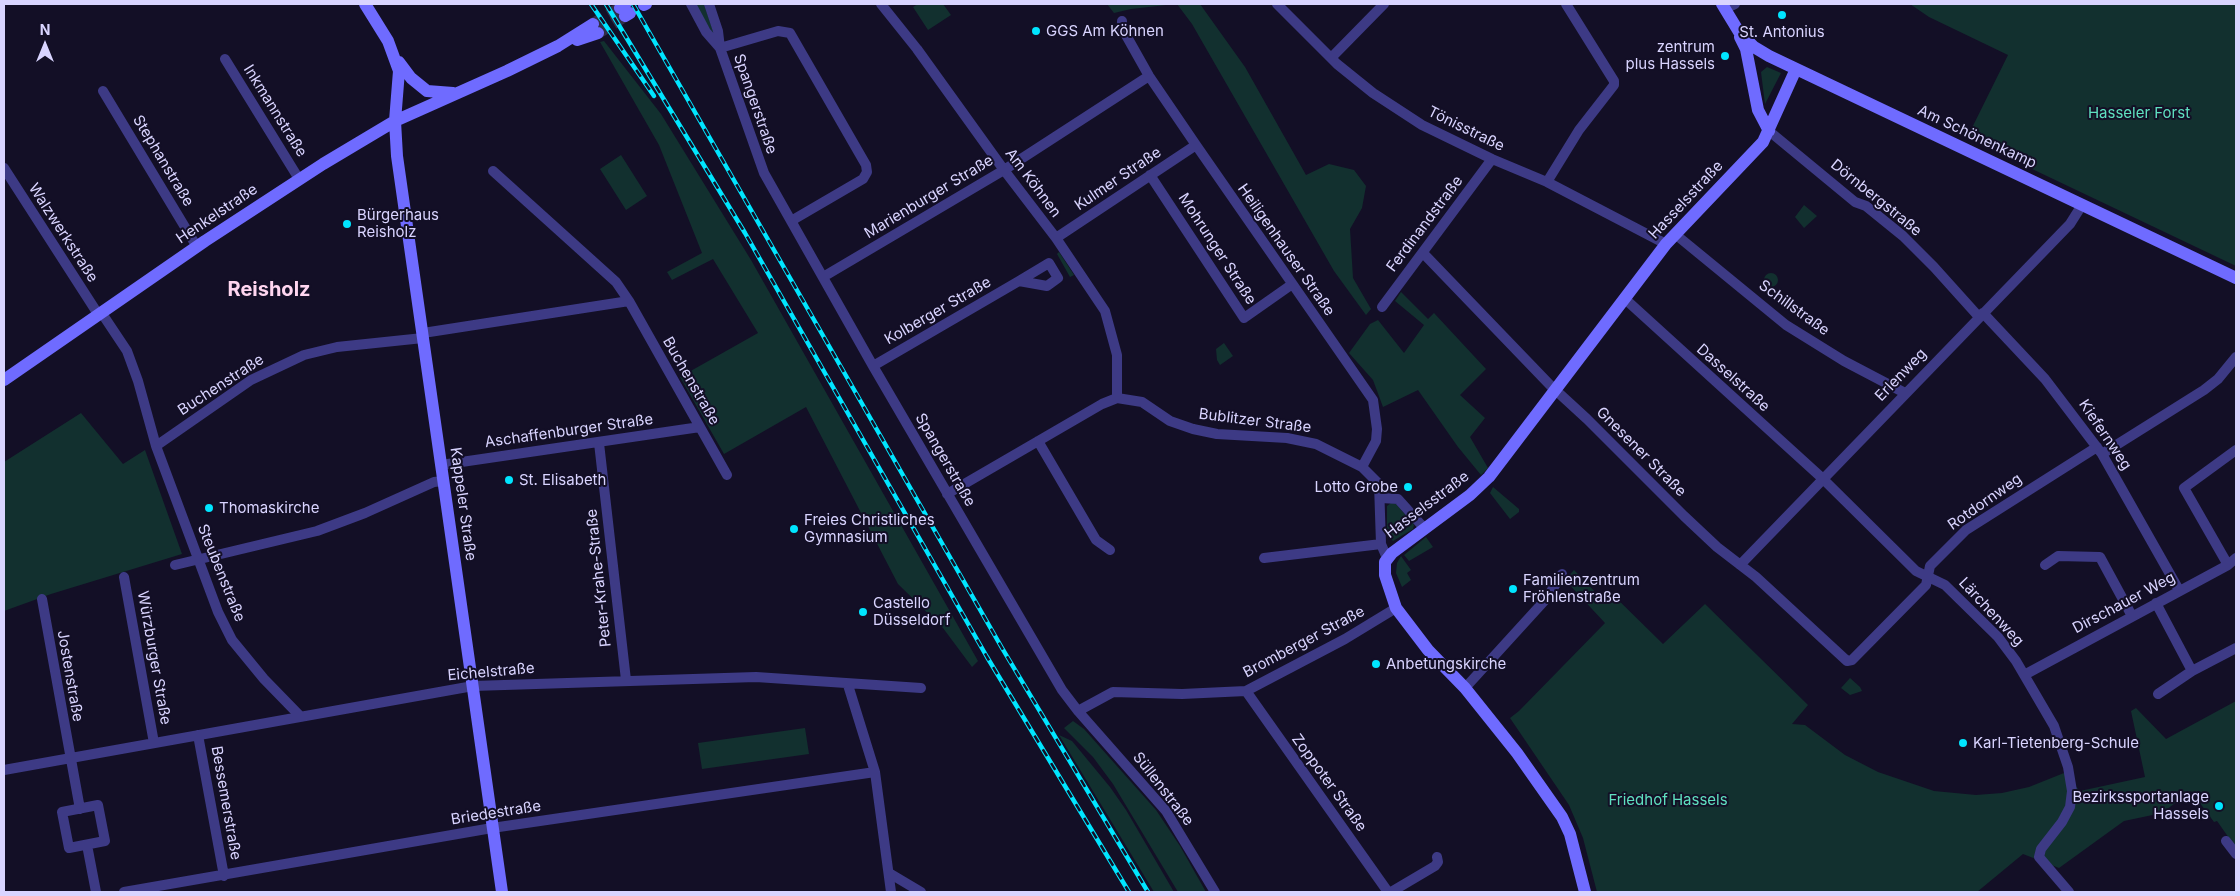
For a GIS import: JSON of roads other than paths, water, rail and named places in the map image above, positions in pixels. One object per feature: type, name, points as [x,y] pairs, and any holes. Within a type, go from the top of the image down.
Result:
[{"type":"street","points":[[365,4],[388,41],[397,60]]},
{"type":"street","name":"Spangerstraße","points":[[691,4],[706,32],[720,48]]},
{"type":"street","name":"Spangerstraße","points":[[709,4],[718,32],[720,48],[764,173],[947,494],[1062,690],[1078,711]]},
{"type":"street","name":"Am Köhnen","points":[[881,4],[951,95],[1004,170],[1056,238],[1104,311],[1117,355],[1117,398]]},
{"type":"street","name":"Tönisstraße","points":[[1277,4],[1331,58],[1373,93],[1422,125],[1492,160],[1547,182],[1666,244]]},
{"type":"street","points":[[1331,58],[1384,4]]},
{"type":"street","points":[[1547,182],[1579,130],[1612,90],[1614,83],[1566,4]]},
{"type":"street","name":"Am Schönenkamp","points":[[1727,6],[1739,32],[1754,46],[1769,56],[2236,278]]},
{"type":"street","name":"Heiligenhauser Straße","points":[[1122,21],[1122,28],[1150,76],[1196,146],[1291,285],[1373,400],[1377,430],[1376,441],[1362,467]]},
{"type":"street","name":"Henkelstraße","points":[[4,380],[99,313],[299,179],[395,120],[459,93],[596,28]]},
{"type":"street","name":"Spangerstraße","points":[[720,48],[778,31],[790,33],[866,164],[867,172],[862,179],[791,221]]},
{"type":"street","points":[[1739,32],[1746,49],[1760,115],[1758,146]]},
{"type":"street","points":[[1750,70],[1757,60],[1769,56]]},
{"type":"street","name":"Inkmannstraße","points":[[226,59],[299,179]]},
{"type":"street","name":"Henkelstraße","points":[[397,60],[411,78],[427,91],[459,93]]},
{"type":"street","name":"Kappeler Straße","points":[[397,60],[399,82],[395,120],[397,156],[502,892]]},
{"type":"street","name":"Hasselsstraße","points":[[1585,892],[1570,834],[1562,818],[1517,753],[1465,688],[1428,650],[1396,608],[1385,575],[1387,558],[1484,482],[1666,244],[1758,146],[1769,130],[1796,69]]},
{"type":"street","name":"Marienburger Straße","points":[[824,278],[1004,170],[1150,76]]},
{"type":"street","name":"Stephanstraße","points":[[103,91],[197,247]]},
{"type":"street","points":[[1760,115],[1774,118]]},
{"type":"street","points":[[1760,115],[1769,130]]},
{"type":"street","name":"Dörnbergstraße","points":[[1769,130],[1855,202],[1866,206],[1903,236],[1981,315]]},
{"type":"street","name":"Kulmer Straße","points":[[1056,238],[1196,146]]},
{"type":"street","name":"Ferdinandstraße","points":[[1382,307],[1492,160]]},
{"type":"street","name":"Walzwerkstraße","points":[[4,168],[99,313]]},
{"type":"street","name":"Buchenstraße","points":[[493,171],[616,282],[629,301],[727,475]]},
{"type":"street","name":"Mohrunger Straße","points":[[1150,175],[1244,318],[1291,285]]},
{"type":"street","name":"Erlenweg","points":[[1740,565],[1822,478],[2070,224],[2082,205]]},
{"type":"street","name":"Schillstraße","points":[[1675,234],[1786,325],[1844,361],[1905,393]]},
{"type":"street","name":"Gnesener Straße","points":[[1423,252],[1556,390],[1717,548],[1756,577],[1847,661]]},
{"type":"street","name":"Kolberger Straße","points":[[873,366],[1018,281]]},
{"type":"street","name":"Dasselstraße","points":[[1624,298],[1822,478]]},
{"type":"street","name":"Buchenstraße","points":[[156,446],[251,380],[304,355],[337,347],[423,335],[629,301]]},
{"type":"street","name":"Steubenstraße","points":[[99,313],[127,350],[138,381],[156,446],[218,612],[232,640],[264,679],[301,717]]},
{"type":"street","name":"Kiefernweg","points":[[1981,315],[2045,379],[2100,451],[2179,590]]},
{"type":"street","name":"Rotdornweg","points":[[1847,661],[1852,660],[1926,585],[1930,566],[1966,530],[2204,390],[2218,379],[2236,357]]},
{"type":"street","points":[[947,494],[1102,404],[1117,398]]},
{"type":"street","name":"Bublitzer Straße","points":[[1117,398],[1142,402],[1170,421],[1193,430],[1217,434],[1287,438],[1316,444],[1362,467]]},
{"type":"street","name":"Aschaffenburger Straße","points":[[441,464],[599,443],[700,427]]},
{"type":"street","points":[[1038,441],[1096,540],[1110,550]]},
{"type":"street","name":"Peter-Krahe-Straße","points":[[599,443],[626,680]]},
{"type":"street","points":[[2228,565],[2184,488],[2236,450]]},
{"type":"street","points":[[1362,467],[1378,480],[1381,498],[1381,544],[1387,558]]},
{"type":"street","name":"Lärchenweg","points":[[1822,478],[1916,571],[1944,585],[1975,614],[1998,637],[2026,674],[2059,739],[2071,789],[2071,801],[2067,815],[2041,849],[2040,860],[2069,892]]},
{"type":"street","points":[[175,565],[318,531],[365,513],[434,482],[443,481]]},
{"type":"street","points":[[1381,498],[1398,499],[1425,528]]},
{"type":"street","points":[[1264,558],[1381,544]]},
{"type":"street","points":[[2045,565],[2058,556],[2100,557],[2132,616]]},
{"type":"street","name":"Dirschauer Weg","points":[[2026,674],[2228,565],[2236,558]]},
{"type":"street","points":[[1465,688],[1547,598],[1562,574]]},
{"type":"street","name":"Würzburger Straße","points":[[124,577],[154,743]]},
{"type":"street","name":"Jostenstraße","points":[[42,599],[70,758]]},
{"type":"street","points":[[2156,603],[2192,671]]},
{"type":"street","name":"Bromberger Straße","points":[[1078,711],[1113,692],[1182,694],[1246,691],[1345,639],[1396,608]]},
{"type":"street","points":[[2158,694],[2192,671],[2236,648]]},
{"type":"street","name":"Eichelstraße","points":[[4,770],[473,686],[756,677],[921,688]]},
{"type":"street","points":[[848,684],[875,772],[891,892]]},
{"type":"street","name":"Zoppoter Straße","points":[[1246,691],[1389,892],[1435,866],[1438,862],[1437,857]]},
{"type":"street","name":"Süllenstraße","points":[[1078,711],[1166,811],[1215,892]]},
{"type":"street","name":"Bessemerstraße","points":[[198,735],[224,876]]},
{"type":"street","points":[[70,758],[80,808]]},
{"type":"street","name":"Briedestraße","points":[[124,892],[492,828],[875,772]]},
{"type":"street","points":[[98,805],[105,841],[87,845],[69,848],[62,812],[98,805]]},
{"type":"street","points":[[2226,841],[2236,854]]},
{"type":"street","points":[[87,845],[96,892]]},
{"type":"street","points":[[889,873],[921,892]]},
{"type":"tunnel","points":[[593,24],[620,8]]},
{"type":"tunnel","points":[[598,33],[625,16]]},
{"type":"railway","points":[[591,4],[654,96]]},
{"type":"railway","points":[[606,4],[745,233],[987,657],[1129,892]]},
{"type":"railway","points":[[633,4],[1002,648],[1148,892]]},
{"type":"place","name":"St. Antonius","points":[[1782,15]]},
{"type":"place","name":"GGS Am Köhnen","points":[[1036,31]]},
{"type":"place","name":"zentrum plus Hassels","points":[[1725,56]]},
{"type":"place","name":"Bürgerhaus Reisholz","points":[[347,224]]},
{"type":"place","name":"St. Elisabeth","points":[[509,480]]},
{"type":"place","name":"Lotto Grobe","points":[[1408,487]]},
{"type":"place","name":"Thomaskirche","points":[[209,508]]},
{"type":"place","name":"Freies Christliches Gymnasium","points":[[794,529]]},
{"type":"place","name":"Familienzentrum Fröhlenstraße","points":[[1513,589]]},
{"type":"place","name":"Castello Düsseldorf","points":[[863,612]]},
{"type":"place","name":"Anbetungskirche","points":[[1376,664]]},
{"type":"place","name":"Karl-Tietenberg-Schule","points":[[1963,743]]},
{"type":"place","name":"Bezirkssportanlage Hassels","points":[[2219,806]]},
{"type":"district","name":"Reisholz","points":[[269,290]]},
{"type":"park label","name":"Hasseler Forst","points":[[2139,113]]},
{"type":"park label","name":"Friedhof Hassels","points":[[1668,800]]}]
